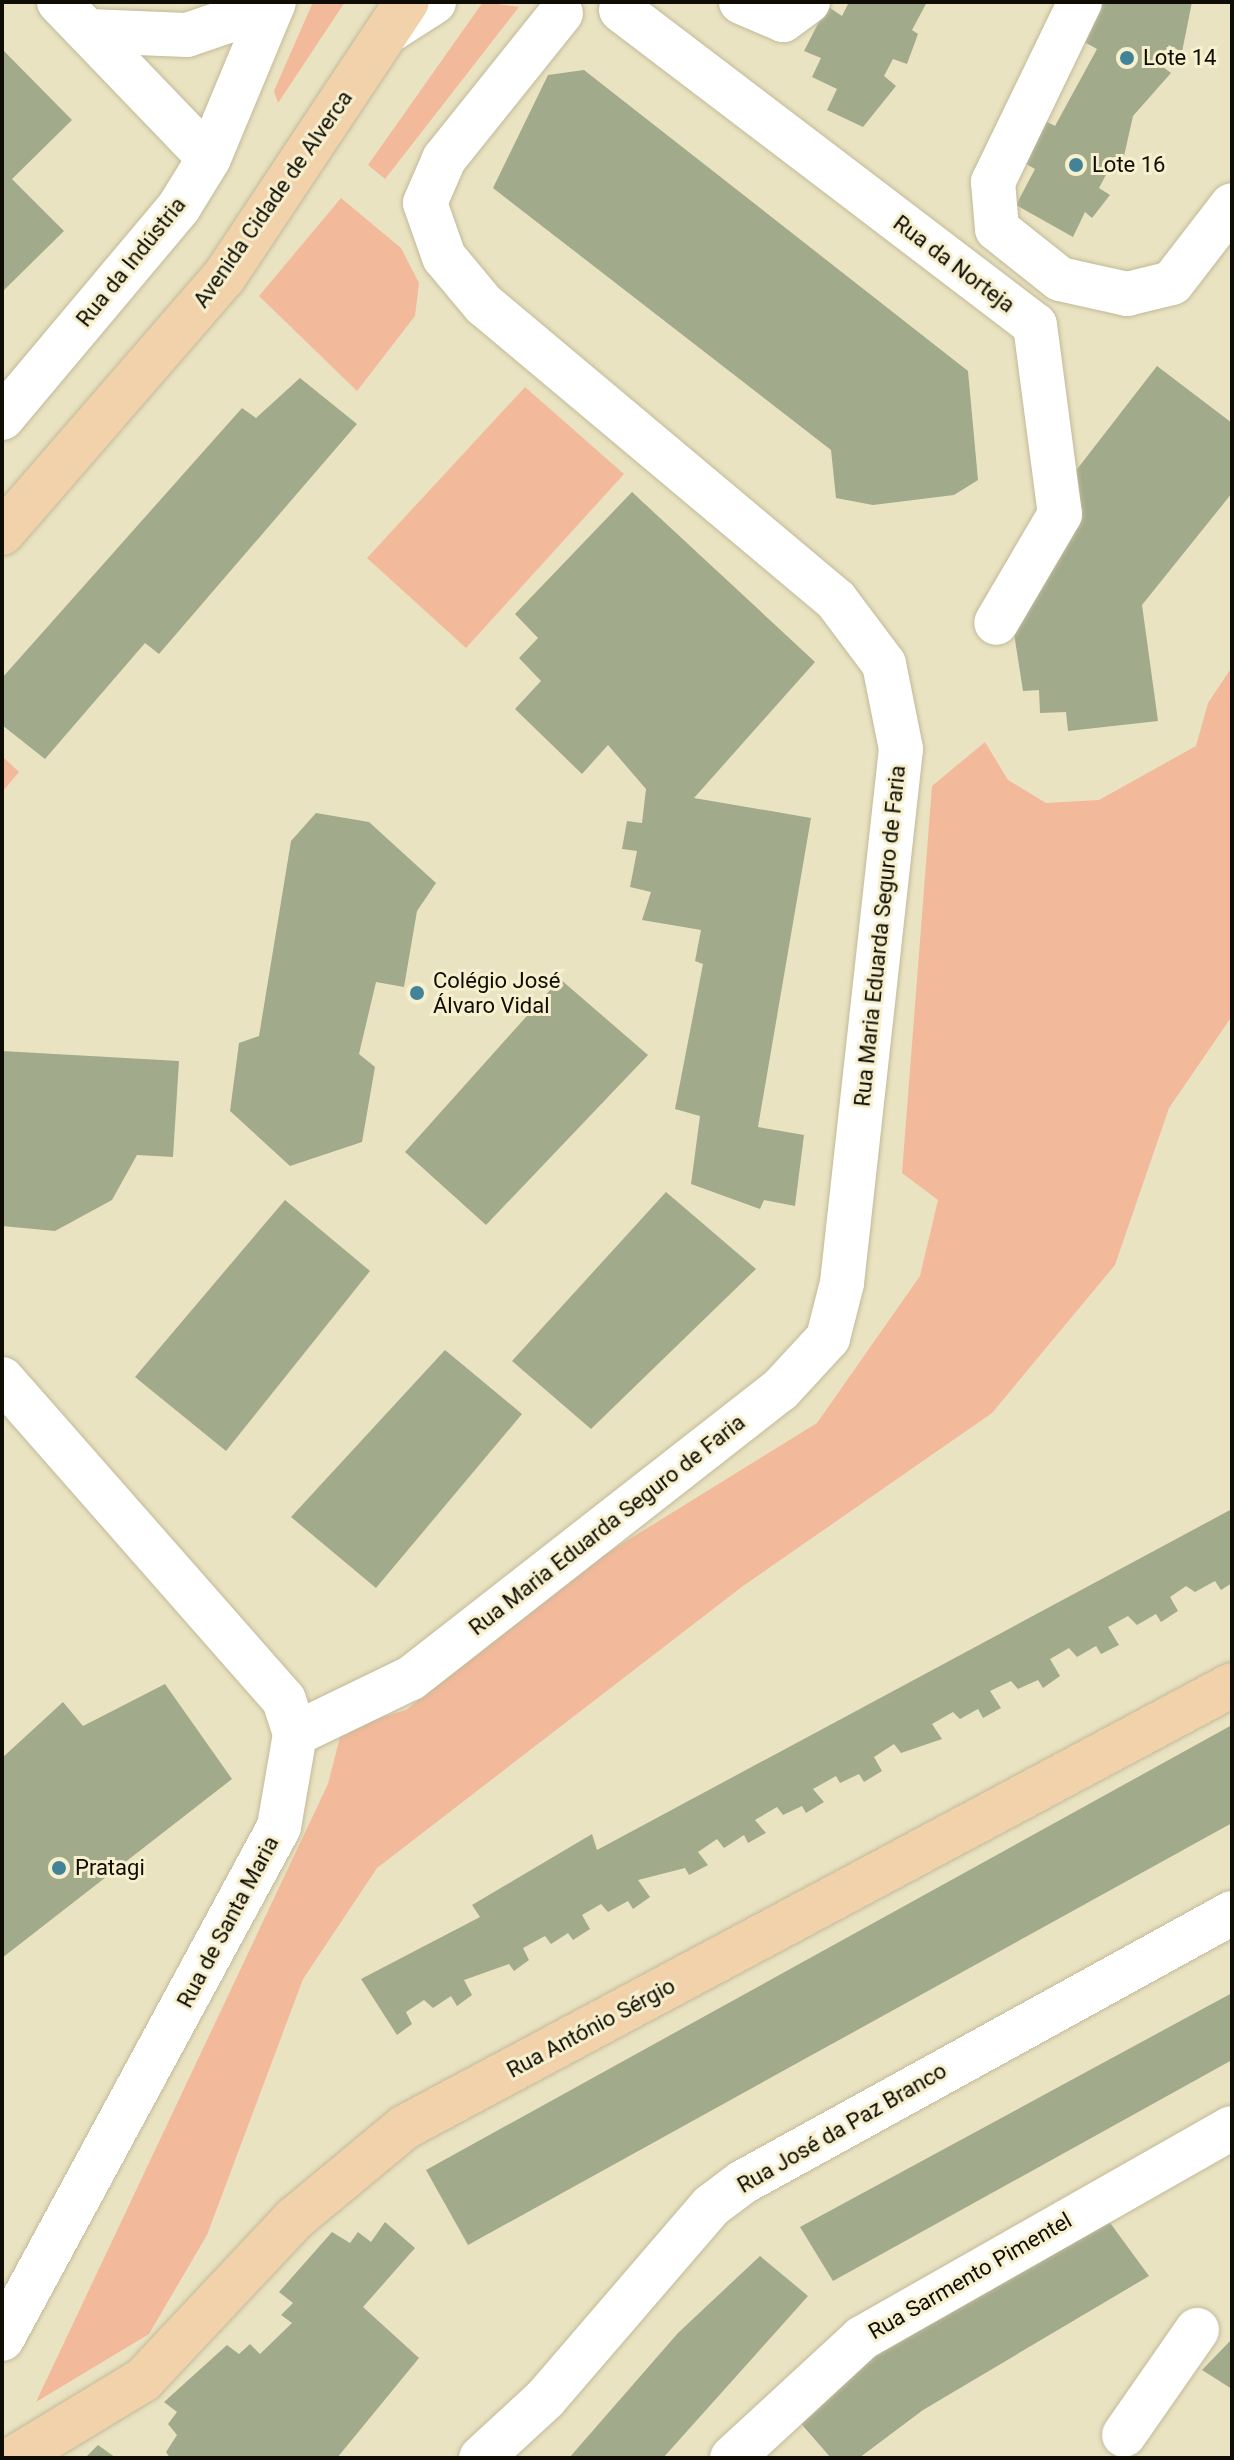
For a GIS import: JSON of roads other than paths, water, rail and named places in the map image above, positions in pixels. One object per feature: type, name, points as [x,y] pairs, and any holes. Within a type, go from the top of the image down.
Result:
[{"type":"main road","name":"Avenida Cidade de Alverca","points":[[2,533],[224,277],[400,16]]},
{"type":"main road","name":"Rua António Sérgio","points":[[14,2458],[143,2380],[294,2219],[405,2127],[1232,1685]]},
{"type":"street","points":[[400,16],[434,2]]},
{"type":"street","points":[[741,2],[783,20],[808,2]]},
{"type":"street","points":[[1080,2],[993,182],[997,229],[1060,279],[1127,294],[1172,283],[1232,205]]},
{"type":"street","points":[[74,16],[187,35],[273,4]]},
{"type":"street","name":"Rua da Indústria","points":[[2,418],[179,207],[209,158],[273,4]]},
{"type":"street","points":[[555,7],[591,21],[624,6]]},
{"type":"street","name":"Rua da Norteja","points":[[624,6],[1035,325],[1060,514],[996,623]]},
{"type":"street","name":"Rua Maria Eduarda Seguro de Faria","points":[[295,1734],[411,1678],[780,1390],[828,1338],[842,1283],[901,749],[884,664],[836,600],[484,305],[444,257],[425,203],[444,159],[555,7]]},
{"type":"street","points":[[74,16],[209,158]]},
{"type":"street","points":[[2,1379],[284,1700],[295,1734]]},
{"type":"street","name":"Rua de Santa Maria","points":[[2,2339],[279,1827],[295,1734]]},
{"type":"street","name":"Rua José da Paz Branco","points":[[481,2458],[545,2399],[711,2206],[743,2182],[1232,1913]]},
{"type":"street","name":"Rua Sarmento Pimentel","points":[[732,2458],[862,2338],[1232,2128]]},
{"type":"street","points":[[1124,2435],[1197,2330]]},
{"type":"place","name":"Lote 14","points":[[1127,58]]},
{"type":"place","name":"Lote 16","points":[[1076,165]]},
{"type":"place","name":"Colégio José Álvaro Vidal","points":[[417,993]]},
{"type":"place","name":"Pratagi","points":[[59,1868]]}]
